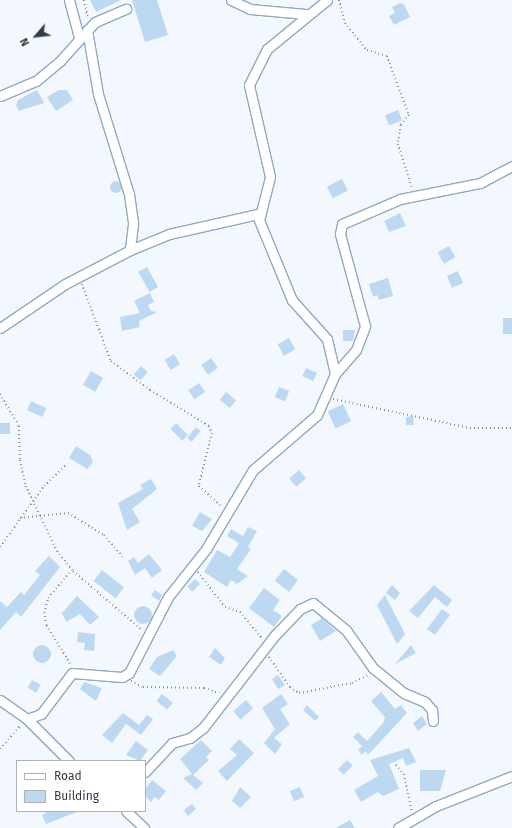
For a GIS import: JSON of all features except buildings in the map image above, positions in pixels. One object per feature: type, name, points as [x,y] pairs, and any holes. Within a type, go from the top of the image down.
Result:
[{"type":"street","points":[[69,0],[79,38]]},
{"type":"street","points":[[231,0],[250,9],[306,14]]},
{"type":"street","points":[[327,0],[306,14],[283,39],[267,49],[250,85],[270,177],[258,214],[292,300],[327,339],[336,374]]},
{"type":"street","points":[[0,96],[36,81],[60,61],[88,29],[103,17],[126,9]]},
{"type":"street","points":[[88,29],[98,94],[129,194],[134,224],[130,250]]},
{"type":"street","points":[[29,721],[41,714],[64,680],[76,672],[127,676],[168,597],[226,519],[253,470],[317,415],[336,374],[356,350],[365,326],[340,234],[342,224],[412,195],[480,183],[512,166]]},
{"type":"street","points":[[0,328],[77,277],[130,250],[169,234],[258,214]]},
{"type":"street","points":[[146,771],[172,743],[198,733],[233,692],[272,639],[296,612],[313,603],[343,626],[362,657],[376,671],[404,693],[425,702],[432,710],[433,721]]},
{"type":"street","points":[[0,700],[29,721],[68,760]]},
{"type":"street","points":[[398,828],[412,819],[512,776]]},
{"type":"street","points":[[127,812],[144,828]]},
{"type":"street","points":[[137,812],[137,821]]},
{"type":"path","points":[[84,0],[88,29]]},
{"type":"path","points":[[338,0],[345,23],[366,50],[387,56],[409,115],[401,125],[398,144],[412,181],[412,195]]},
{"type":"path","points":[[77,277],[94,311],[111,360],[150,390],[209,426],[212,432],[200,486],[222,506],[226,519]]},
{"type":"path","points":[[0,394],[19,426],[20,460],[33,501],[57,551],[73,571],[118,607],[131,624],[150,634]]},
{"type":"path","points":[[326,397],[470,428],[512,428]]},
{"type":"path","points":[[0,547],[33,501],[67,464]]},
{"type":"path","points":[[20,518],[68,513],[104,535],[124,558]]},
{"type":"path","points":[[193,565],[225,607],[240,612],[259,636],[272,639]]},
{"type":"path","points":[[71,571],[48,598],[44,613],[55,642],[76,672]]},
{"type":"path","points":[[265,650],[290,687],[299,693],[352,683],[376,671]]},
{"type":"path","points":[[127,676],[143,687],[233,692]]},
{"type":"path","points":[[0,750],[16,729],[29,721]]},
{"type":"path","points":[[396,765],[404,774],[412,819]]}]
